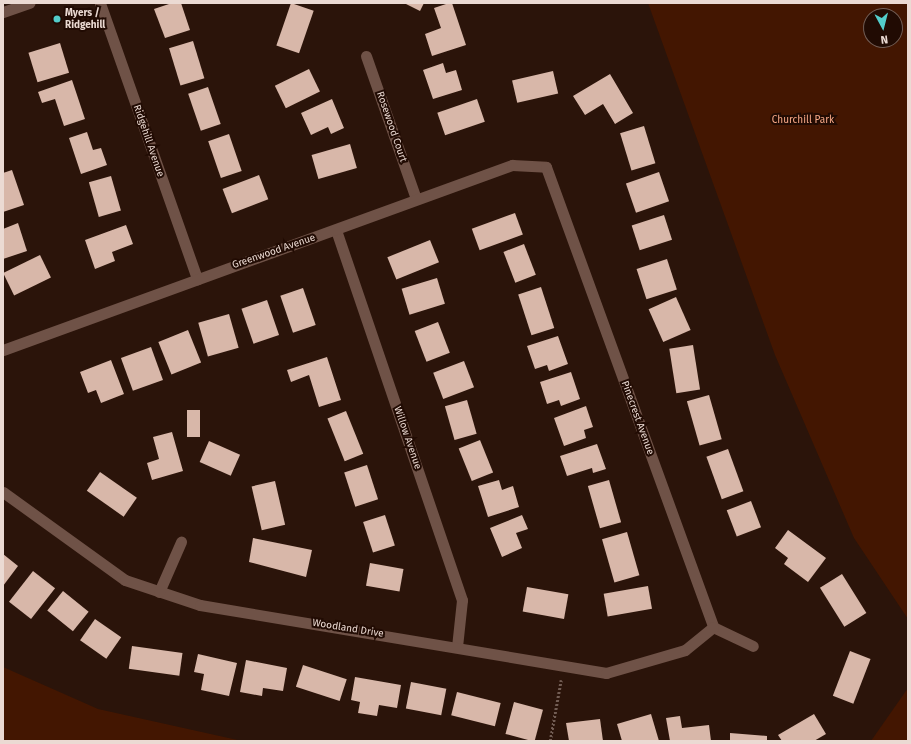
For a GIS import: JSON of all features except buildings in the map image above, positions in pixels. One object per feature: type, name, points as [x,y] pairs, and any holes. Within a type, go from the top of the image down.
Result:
[{"type":"street","points":[[3,12],[29,3]]},
{"type":"street","name":"Ridgehill Avenue","points":[[100,3],[197,279]]},
{"type":"street","name":"Rosewood Court","points":[[366,56],[416,199]]},
{"type":"street","name":"Greenwood Avenue","points":[[3,350],[512,165],[546,167]]},
{"type":"street","name":"Pinecrest Avenue","points":[[546,167],[713,627]]},
{"type":"street","name":"Willow Avenue","points":[[336,230],[462,600],[457,647]]},
{"type":"street","name":"Woodland Drive","points":[[3,492],[125,580],[200,605],[606,673],[685,650],[713,627]]},
{"type":"street","points":[[158,592],[181,542]]},
{"type":"street","points":[[713,627],[753,646]]},
{"type":"path","points":[[550,741],[564,666]]},
{"type":"green space","name":"Churchill Park","points":[[648,3],[908,3],[908,619],[854,538],[775,355]]},
{"type":"green space","points":[[3,667],[98,709],[242,741],[3,741]]},
{"type":"green space","points":[[908,688],[908,741],[871,741]]},
{"type":"place","name":"Myers / Ridgehill","points":[[57,19]]}]
